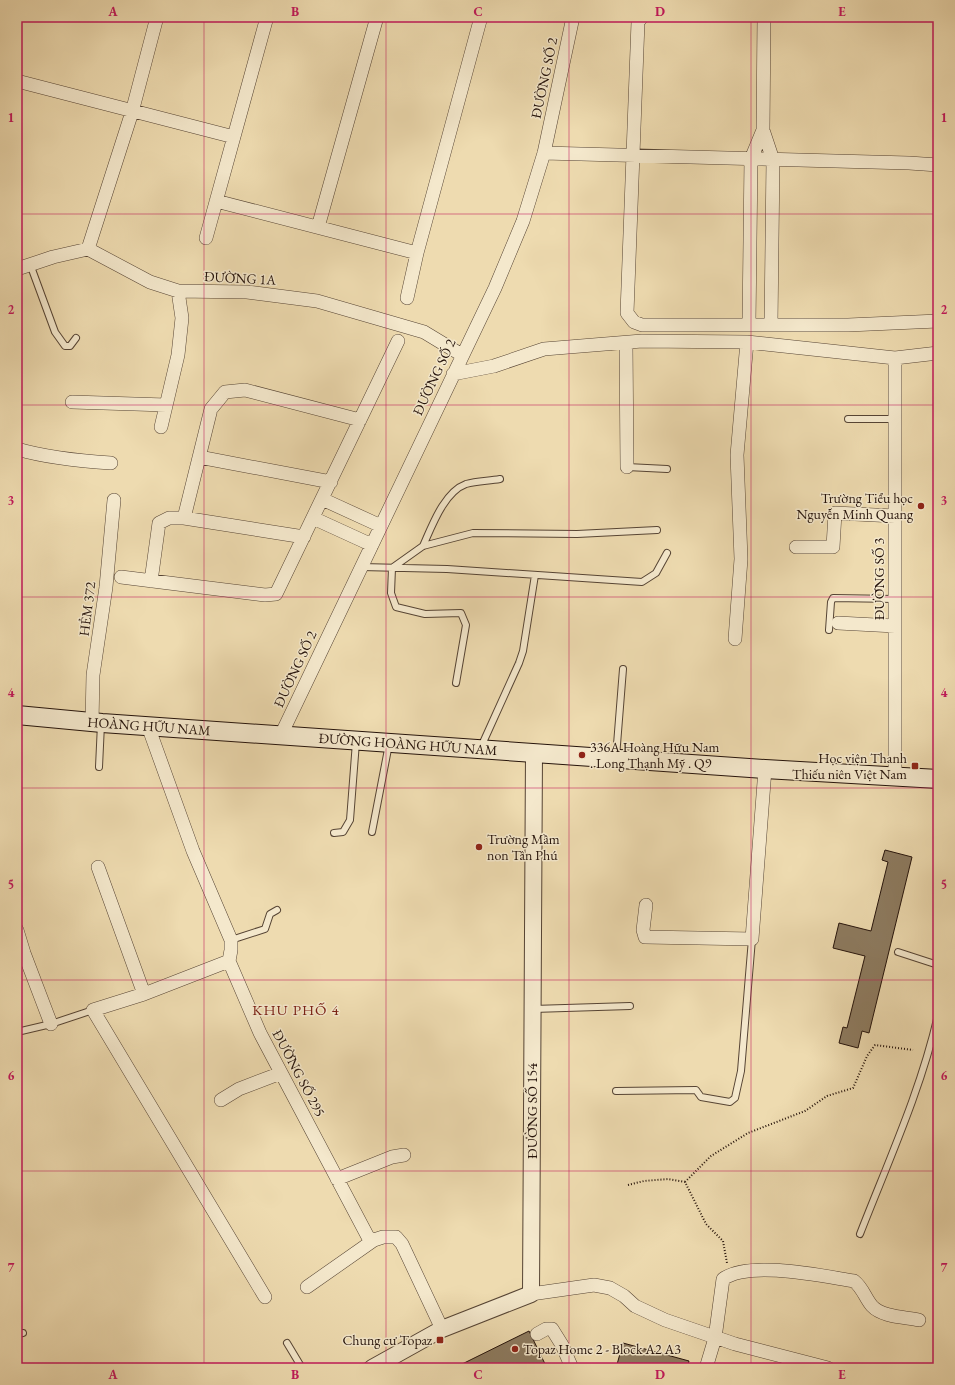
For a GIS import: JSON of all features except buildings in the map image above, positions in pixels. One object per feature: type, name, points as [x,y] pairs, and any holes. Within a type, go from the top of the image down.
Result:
[{"type":"main road","name":"HOÀNG HỮU NAM","points":[[17,715],[281,735]]},
{"type":"main road","name":"ĐƯỜNG HOÀNG HỮU NAM","points":[[281,735],[534,753]]},
{"type":"main road","points":[[534,753],[938,779]]},
{"type":"street","points":[[17,268],[88,249],[132,112],[157,17]]},
{"type":"street","points":[[206,238],[267,17]]},
{"type":"street","points":[[318,227],[377,17]]},
{"type":"street","points":[[407,298],[417,253],[481,17]]},
{"type":"street","points":[[642,17],[638,22],[628,313],[634,322],[642,325],[848,325],[938,321]]},
{"type":"street","points":[[764,17],[763,130],[773,160],[771,325]]},
{"type":"street","name":"ĐƯỜNG SỐ 2","points":[[281,735],[495,288],[523,221],[544,153],[568,19]]},
{"type":"street","points":[[17,81],[132,112],[234,137]]},
{"type":"street","points":[[749,324],[751,159],[763,130]]},
{"type":"street","points":[[544,153],[938,165]]},
{"type":"street","points":[[216,201],[417,253]]},
{"type":"street","name":"ĐƯỜNG 1A","points":[[88,249],[150,282],[178,291],[247,292],[317,301],[424,332],[462,355]]},
{"type":"street","points":[[161,427],[178,355],[182,318],[178,291]]},
{"type":"street","points":[[121,577],[274,596],[331,482],[398,341]]},
{"type":"street","points":[[453,374],[494,366],[544,349],[642,341],[747,342],[895,358],[938,353]]},
{"type":"street","points":[[735,638],[741,560],[737,456],[747,342]]},
{"type":"street","points":[[626,343],[627,467]]},
{"type":"street","name":"ĐƯỜNG SỐ 3","points":[[895,358],[895,776]]},
{"type":"street","points":[[184,518],[211,409],[225,392],[245,390],[360,420]]},
{"type":"street","points":[[72,402],[166,405]]},
{"type":"street","points":[[17,449],[34,454],[67,459],[111,463]]},
{"type":"street","points":[[200,457],[331,482]]},
{"type":"street","points":[[322,499],[381,526]]},
{"type":"street","name":"HẺM 372","points":[[97,722],[93,675],[106,586],[114,500]]},
{"type":"street","points":[[796,547],[833,547],[835,513],[895,516]]},
{"type":"street","points":[[151,581],[159,523],[169,518],[184,518],[304,537]]},
{"type":"street","points":[[313,518],[372,545]]},
{"type":"street","points":[[834,626],[895,626]]},
{"type":"street","name":"ĐƯỜNG SỐ 295","points":[[148,726],[193,851],[231,940],[229,961],[260,1033],[368,1237],[374,1240]]},
{"type":"street","name":"ĐƯỜNG SỐ 154","points":[[531,1294],[534,753]]},
{"type":"street","points":[[646,905],[643,930],[645,937],[752,939],[765,769]]},
{"type":"street","points":[[98,867],[144,994]]},
{"type":"street","points":[[17,930],[24,953],[51,1024]]},
{"type":"street","points":[[229,961],[144,994],[93,1010],[264,1297]]},
{"type":"street","points":[[221,1100],[239,1088],[281,1073]]},
{"type":"street","points":[[337,1179],[392,1157],[404,1155]]},
{"type":"street","points":[[307,1287],[374,1240],[383,1237],[396,1237],[402,1244],[442,1329]]},
{"type":"street","points":[[706,1368],[715,1338],[723,1279],[731,1274],[757,1269],[854,1281],[865,1292],[871,1305],[877,1311],[919,1320]]},
{"type":"street","points":[[372,1368],[442,1329],[531,1294],[594,1284],[610,1288],[624,1296],[635,1306],[665,1320],[715,1338],[788,1363],[828,1368]]},
{"type":"street","points":[[537,1334],[546,1329],[552,1329],[562,1345],[572,1368]]},
{"type":"lane","points":[[30,264],[55,332],[65,346],[70,346],[76,338]]},
{"type":"lane","points":[[848,419],[895,419]]},
{"type":"lane","points":[[627,467],[667,469]]},
{"type":"lane","points":[[423,546],[437,514],[447,499],[465,485],[500,479]]},
{"type":"lane","points":[[392,568],[423,546],[473,533],[577,534],[657,530]]},
{"type":"lane","points":[[361,567],[447,569],[642,582],[656,574],[667,553]]},
{"type":"lane","points":[[392,568],[391,593],[396,608],[425,614],[461,613],[466,625],[456,682]]},
{"type":"lane","points":[[480,749],[523,651],[535,575]]},
{"type":"lane","points":[[834,626],[831,602],[833,598],[895,599]]},
{"type":"lane","points":[[616,758],[623,669]]},
{"type":"lane","points":[[97,722],[99,767]]},
{"type":"lane","points":[[334,833],[343,832],[350,820],[356,740]]},
{"type":"lane","points":[[372,832],[389,743]]},
{"type":"lane","points":[[231,940],[265,929],[270,914],[276,910]]},
{"type":"lane","points":[[616,1092],[696,1090],[701,1097],[730,1102],[735,1098],[742,1064],[752,939]]},
{"type":"lane","points":[[898,952],[938,965]]},
{"type":"lane","points":[[533,1009],[630,1006]]},
{"type":"lane","points":[[17,1032],[51,1024],[93,1010]]},
{"type":"lane","points":[[860,1234],[907,1115],[930,1047],[938,1015]]},
{"type":"lane","points":[[287,1343],[302,1368]]},
{"type":"path","points":[[685,1182],[711,1156],[748,1133],[805,1112],[828,1096],[853,1088],[867,1056],[875,1045],[913,1050]]},
{"type":"path","points":[[628,1185],[644,1181],[668,1179],[685,1182]]},
{"type":"path","points":[[685,1182],[706,1224],[723,1241],[727,1268],[731,1274]]},
{"type":"place","name":"Trường Tiểu học Nguyễn Minh Quang","points":[[921,506]]},
{"type":"place","name":"336A Hoàng Hữu Nam . Long Thạnh Mỹ . Q9","points":[[582,755]]},
{"type":"place","name":"Học viện Thanh Thiếu niên Việt Nam","points":[[915,766]]},
{"type":"place","name":"Trường Mầm non Tân Phú","points":[[479,847]]},
{"type":"place","name":"Chung cư Topaz","points":[[440,1340]]},
{"type":"place","name":"Topaz Home 2 - Block A2 A3","points":[[515,1349]]},
{"type":"district","name":"KHU PHỐ 4","points":[[296,1009]]}]
